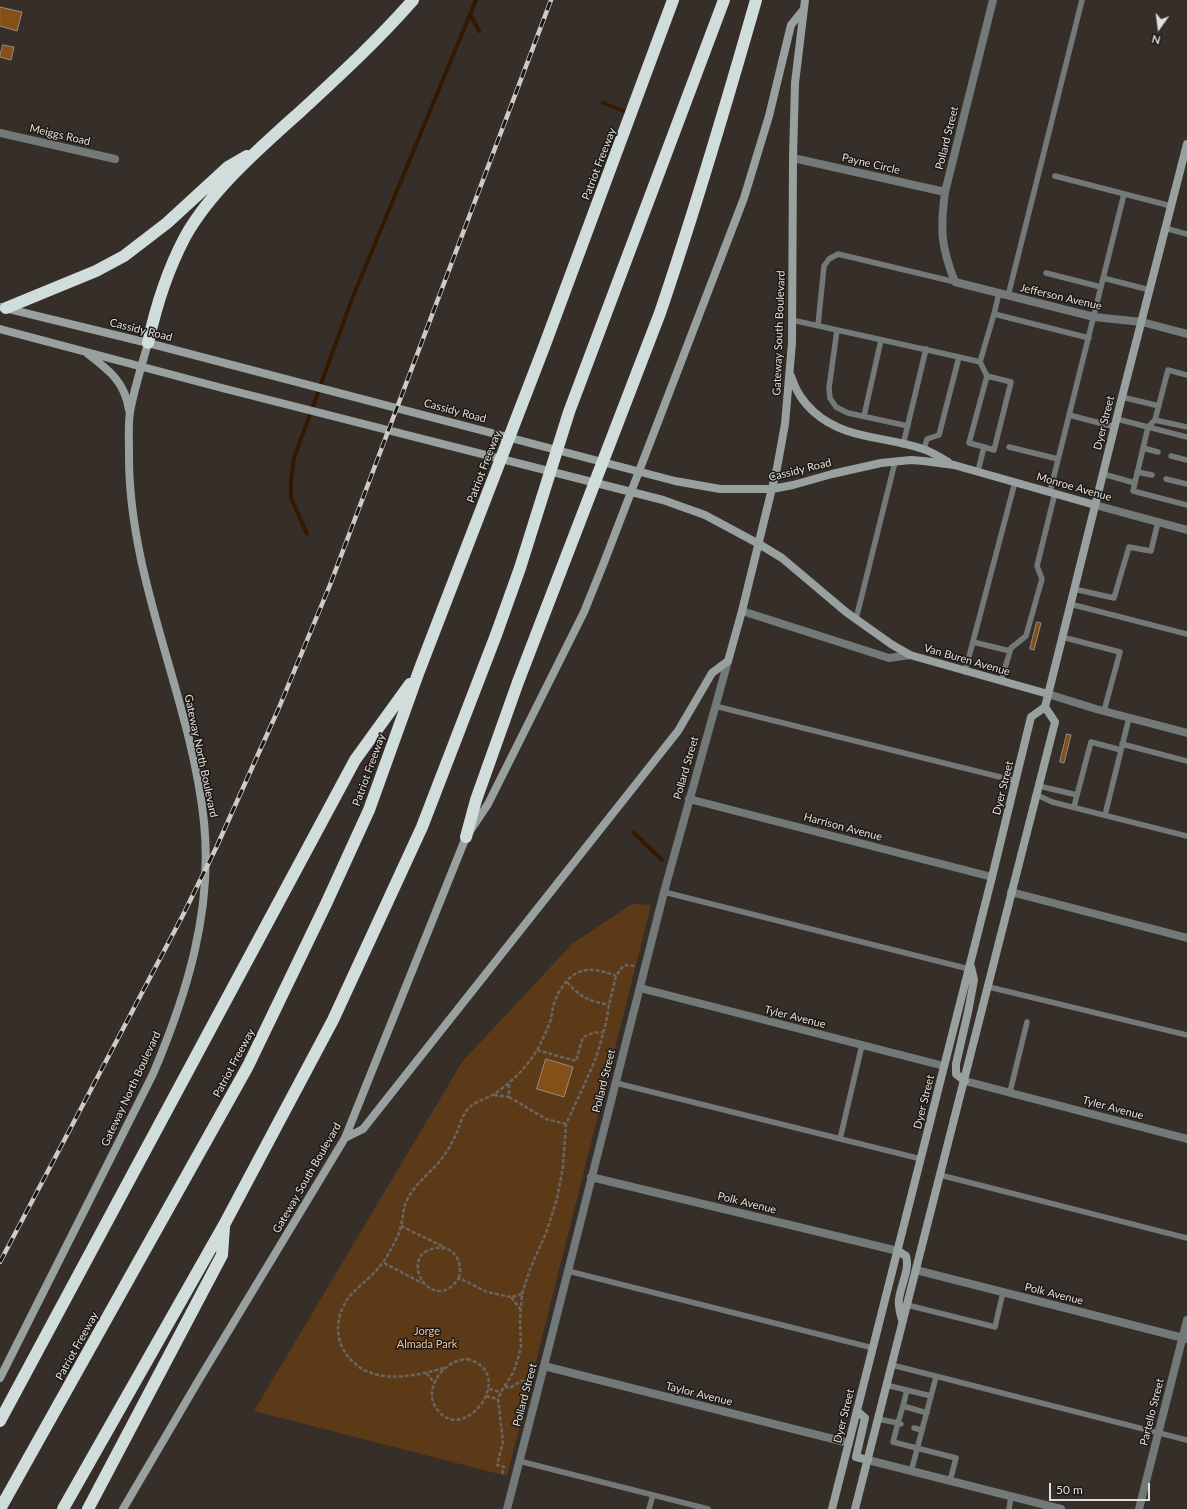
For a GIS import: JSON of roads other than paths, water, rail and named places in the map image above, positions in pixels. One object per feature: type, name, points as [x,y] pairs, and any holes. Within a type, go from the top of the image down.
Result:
[{"type":"highway","points":[[148,342],[161,292],[186,236],[215,197],[260,148],[344,73],[413,0]]},
{"type":"highway","name":"Patriot Freeway","points":[[0,1509],[248,1066],[326,904],[369,810],[419,671],[544,347],[673,0]]},
{"type":"highway","points":[[63,1509],[224,1225],[333,1020],[422,827],[496,636],[520,568],[569,412],[724,0]]},
{"type":"highway","points":[[466,837],[476,800],[518,682],[660,313],[725,107],[756,0]]},
{"type":"highway","points":[[3,307],[96,271],[124,256],[162,227],[228,167],[260,148]]},
{"type":"highway","points":[[0,1421],[355,760],[419,671]]},
{"type":"highway","points":[[88,1509],[222,1255],[224,1225]]},
{"type":"main road","name":"Gateway South Boulevard","points":[[728,661],[759,544],[785,424],[790,373],[792,320],[795,83],[805,0]]},
{"type":"main road","name":"Gateway South Boulevard","points":[[123,1509],[345,1138],[466,837],[488,804],[574,631],[604,565],[744,198],[769,116],[791,25],[804,9]]},
{"type":"main road","name":"Dyer Street","points":[[832,1509],[970,967],[1031,717],[1045,707],[1187,144]]},
{"type":"main road","name":"Cassidy Road","points":[[3,307],[148,342],[675,480],[720,489],[772,489],[881,463],[911,460],[954,464]]},
{"type":"main road","points":[[0,329],[222,388],[663,500],[704,515],[782,558],[856,619],[891,644],[910,655]]},
{"type":"main road","name":"Gateway North Boulevard","points":[[0,1378],[144,1093],[167,1042],[188,979],[198,939],[204,901],[205,852],[201,799],[185,721],[140,559],[129,480],[130,413],[148,342]]},
{"type":"main road","points":[[84,351],[110,371],[120,384],[127,398],[130,413]]},
{"type":"main road","points":[[790,373],[799,396],[822,419],[832,426],[848,432],[924,449],[954,464]]},
{"type":"main road","name":"Monroe Avenue","points":[[954,464],[1095,505]]},
{"type":"main road","name":"Van Buren Avenue","points":[[910,655],[1048,694]]},
{"type":"main road","points":[[345,1138],[362,1129],[682,726],[712,673],[728,661]]},
{"type":"main road","points":[[855,1509],[892,1366],[902,1320],[989,987],[1011,892],[1055,722],[1045,707]]},
{"type":"main road","points":[[964,1081],[956,1074],[956,1064],[974,980],[970,967]]},
{"type":"main road","points":[[898,1251],[906,1256],[908,1263],[899,1299],[899,1311],[902,1320]]},
{"type":"main road","points":[[857,1411],[865,1418],[856,1457],[868,1460]]},
{"type":"street","name":"Pollard Street","points":[[955,282],[947,262],[942,238],[942,213],[945,192],[993,0]]},
{"type":"street","name":"Meiggs Road","points":[[0,133],[115,159]]},
{"type":"street","name":"Payne Circle","points":[[793,158],[945,192]]},
{"type":"street","name":"Jefferson Avenue","points":[[955,282],[1094,317],[1142,322],[1187,334]]},
{"type":"street","name":"Monroe Avenue","points":[[1095,505],[1187,529]]},
{"type":"street","name":"Van Buren Avenue","points":[[742,611],[889,658],[910,655]]},
{"type":"street","name":"Pollard Street","points":[[507,1509],[688,799],[728,661]]},
{"type":"street","name":"Van Buren Avenue","points":[[1048,694],[1128,718],[1187,733]]},
{"type":"street","name":"Harrison Avenue","points":[[688,799],[992,877]]},
{"type":"street","points":[[1011,892],[1187,938]]},
{"type":"street","name":"Tyler Avenue","points":[[640,988],[944,1066]]},
{"type":"street","name":"Tyler Avenue","points":[[964,1081],[1187,1139]]},
{"type":"street","name":"Polk Avenue","points":[[591,1177],[898,1251]]},
{"type":"street","name":"Polk Avenue","points":[[916,1270],[1185,1338]]},
{"type":"street","name":"Partello Street","points":[[1139,1509],[1158,1433],[1185,1338],[1187,1320]]},
{"type":"street","name":"Taylor Avenue","points":[[544,1366],[849,1443]]},
{"type":"street","points":[[868,1460],[1061,1509]]},
{"type":"lane","points":[[1008,296],[1082,0]]},
{"type":"lane","points":[[1055,176],[1171,206]]},
{"type":"lane","points":[[1002,681],[1010,648],[1026,636],[1042,579],[1037,566],[1058,459],[1124,194]]},
{"type":"lane","points":[[1165,228],[1187,234]]},
{"type":"lane","points":[[818,325],[824,266],[829,259],[838,254],[955,282]]},
{"type":"lane","points":[[1046,274],[1101,287]]},
{"type":"lane","points":[[1103,278],[1150,290]]},
{"type":"lane","points":[[987,376],[1011,382],[994,450],[969,443],[987,376],[980,362],[999,293]]},
{"type":"lane","points":[[994,314],[1089,338]]},
{"type":"lane","points":[[792,320],[980,362]]},
{"type":"lane","points":[[837,330],[829,388],[830,398],[836,407],[848,413],[908,426]]},
{"type":"lane","points":[[864,416],[881,340]]},
{"type":"lane","points":[[903,445],[926,350]]},
{"type":"lane","points":[[924,449],[927,439],[939,434],[959,357]]},
{"type":"lane","points":[[1187,375],[1168,370],[1155,420],[1148,427],[1133,491],[1187,505]]},
{"type":"lane","points":[[1122,397],[1159,406]]},
{"type":"lane","points":[[1069,415],[1115,427]]},
{"type":"lane","points":[[1117,419],[1187,437]]},
{"type":"lane","points":[[1155,420],[1187,428]]},
{"type":"lane","points":[[978,471],[984,447]]},
{"type":"lane","points":[[1010,447],[1058,459]]},
{"type":"lane","points":[[1143,448],[1158,452]]},
{"type":"lane","points":[[1172,456],[1187,460]]},
{"type":"lane","points":[[856,619],[895,462]]},
{"type":"lane","points":[[1137,472],[1152,475]]},
{"type":"lane","points":[[1103,474],[1134,483]]},
{"type":"lane","points":[[1166,479],[1187,484]]},
{"type":"lane","points":[[966,672],[1015,482]]},
{"type":"lane","points":[[1074,589],[1114,598],[1129,547],[1151,550],[1158,522]]},
{"type":"lane","points":[[1070,604],[1187,634]]},
{"type":"lane","points":[[1062,637],[1120,652],[1104,711]]},
{"type":"lane","points":[[973,642],[1010,651]]},
{"type":"lane","points":[[716,706],[1016,781]]},
{"type":"lane","points":[[1105,815],[1128,718]]},
{"type":"lane","points":[[1074,807],[1091,742],[1187,761]]},
{"type":"lane","points":[[1039,786],[1076,795]]},
{"type":"lane","points":[[1037,796],[1052,802],[1187,836]]},
{"type":"lane","points":[[664,892],[970,967]]},
{"type":"lane","points":[[989,987],[1187,1035]]},
{"type":"lane","points":[[1010,1092],[1028,1022]]},
{"type":"lane","points":[[840,1139],[862,1045]]},
{"type":"lane","points":[[616,1083],[921,1159]]},
{"type":"lane","points":[[940,1175],[1187,1238]]},
{"type":"lane","points":[[568,1271],[873,1348]]},
{"type":"lane","points":[[906,1305],[995,1327],[1003,1292]]},
{"type":"lane","points":[[892,1366],[1187,1440]]},
{"type":"lane","points":[[912,1472],[936,1377]]},
{"type":"lane","points":[[886,1385],[931,1396]]},
{"type":"lane","points":[[907,1390],[900,1424],[893,1442],[956,1458],[950,1481]]},
{"type":"lane","points":[[903,1406],[927,1413]]},
{"type":"lane","points":[[878,1419],[900,1424]]},
{"type":"lane","points":[[914,1428],[922,1430]]},
{"type":"lane","points":[[519,1461],[708,1509]]},
{"type":"lane","points":[[649,1509],[653,1495]]},
{"type":"lane","points":[[1009,1509],[1011,1496]]},
{"type":"waterway","points":[[307,534],[291,498],[291,481],[294,458],[352,299],[476,0]]},
{"type":"waterway","points":[[470,14],[479,31]]},
{"type":"waterway","points":[[603,103],[629,113]]},
{"type":"waterway","points":[[633,832],[662,860]]},
{"type":"railway","points":[[0,1262],[183,915],[216,848],[278,710],[330,585],[551,0]]},
{"type":"park label","name":"Jorge Almada Park","points":[[427,1337]]}]
